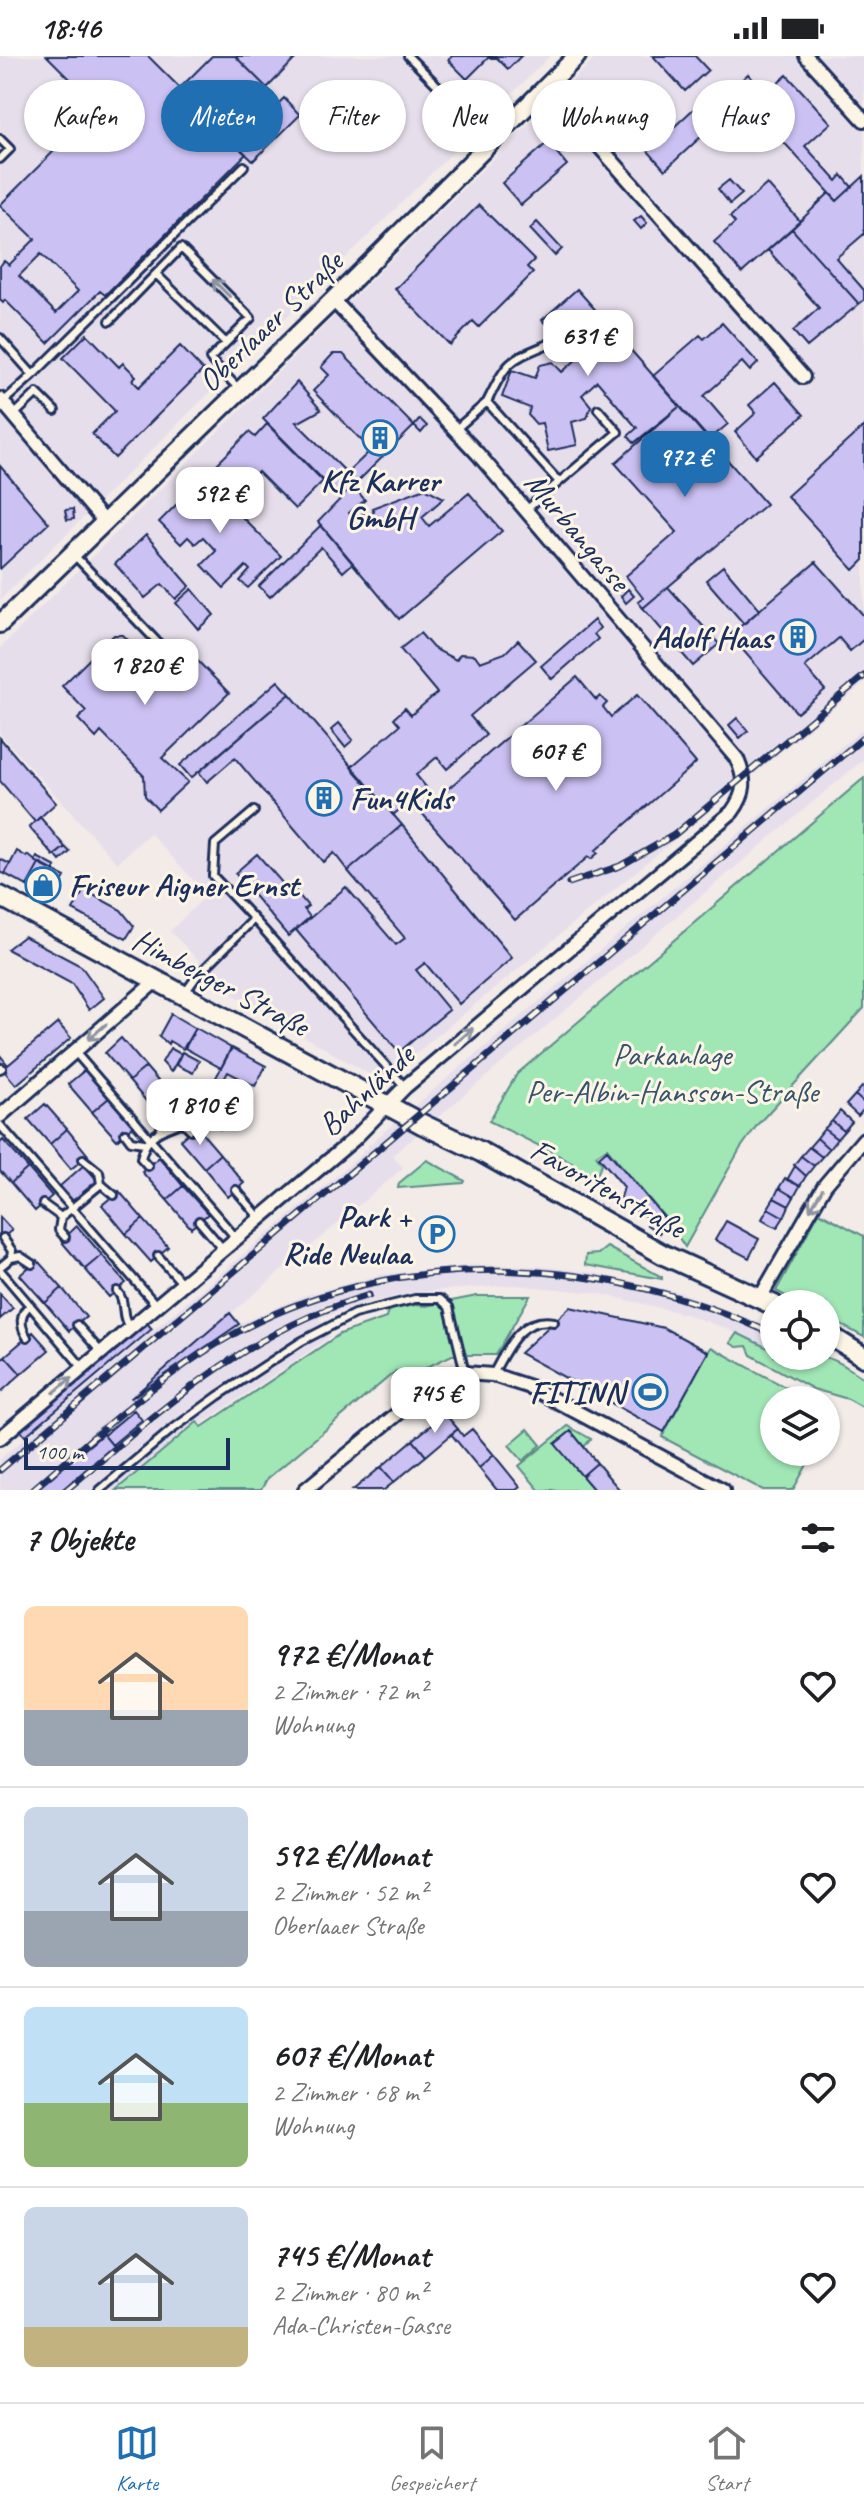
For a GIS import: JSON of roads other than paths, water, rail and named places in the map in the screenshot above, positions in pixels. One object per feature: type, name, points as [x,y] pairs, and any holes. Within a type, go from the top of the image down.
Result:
[{"type":"main road","name":"Oberlaaer Straße","points":[[552,80],[577,56]]},
{"type":"main road","name":"Oberlaaer Straße","points":[[515,118],[531,101]]},
{"type":"main road","name":"Oberlaaer Straße","points":[[0,624],[481,152]]},
{"type":"main road","name":"Himberger Straße","points":[[0,896],[414,1120]]},
{"type":"main road","name":"Favoritenstraße","points":[[414,1120],[481,1152],[664,1255],[760,1299]]},
{"type":"main road","points":[[840,1342],[864,1357]]},
{"type":"street","points":[[806,56],[864,120]]},
{"type":"street","points":[[604,152],[803,377]]},
{"type":"street","name":"Murbangasse","points":[[333,300],[526,510],[737,759],[744,787],[732,812]]},
{"type":"street","points":[[2,400],[104,522]]},
{"type":"street","name":"Bahnlände","points":[[1,1435],[237,1239],[359,1134],[405,1087],[732,812]]},
{"type":"street","points":[[0,1116],[156,981]]},
{"type":"street","points":[[773,1290],[825,1185],[864,1139]]},
{"type":"street","points":[[308,1489],[436,1382],[465,1373],[493,1375],[530,1387],[723,1490]]},
{"type":"lane","points":[[408,56],[432,80]]},
{"type":"lane","points":[[0,139],[10,149],[0,159]]},
{"type":"lane","points":[[2,400],[33,375],[244,166]]},
{"type":"lane","points":[[110,321],[181,248],[251,318],[210,359],[240,390]]},
{"type":"lane","points":[[156,274],[226,343]]},
{"type":"lane","points":[[0,338],[33,375]]},
{"type":"lane","points":[[455,430],[487,402],[504,368],[514,358],[553,342]]},
{"type":"lane","points":[[14,415],[37,393],[55,411]]},
{"type":"lane","points":[[487,402],[559,482]]},
{"type":"lane","points":[[526,510],[618,432],[598,409]]},
{"type":"lane","points":[[72,553],[163,648]]},
{"type":"lane","points":[[254,811],[215,844],[213,876],[405,1087]]},
{"type":"lane","points":[[182,996],[197,976],[254,919]]},
{"type":"lane","points":[[75,1052],[147,1141],[237,1239]]},
{"type":"lane","points":[[160,1131],[167,1109],[161,1102]]},
{"type":"lane","points":[[148,1166],[141,1158],[147,1141],[160,1131],[183,1122],[191,1130]]},
{"type":"lane","points":[[0,1125],[157,1306]]},
{"type":"lane","points":[[125,1133],[131,1141],[147,1141]]},
{"type":"lane","points":[[83,1159],[99,1172],[101,1184],[114,1195]]},
{"type":"lane","points":[[65,1237],[59,1230],[61,1217],[101,1184]]},
{"type":"lane","points":[[236,1190],[260,1218]]},
{"type":"lane","points":[[43,1204],[61,1217]]},
{"type":"lane","points":[[199,1221],[224,1249]]},
{"type":"lane","points":[[3,1238],[12,1251],[11,1258]]},
{"type":"lane","points":[[32,1264],[20,1256],[11,1258],[0,1268],[83,1368]]},
{"type":"lane","points":[[158,1256],[183,1284]]},
{"type":"lane","points":[[117,1291],[122,1296],[124,1322],[130,1328]]},
{"type":"lane","points":[[100,1490],[218,1396],[302,1341],[354,1314],[425,1298],[434,1297],[446,1302],[454,1321],[465,1373]]},
{"type":"lane","points":[[27,1337],[21,1323],[30,1305]]},
{"type":"lane","points":[[493,1375],[519,1332],[543,1320],[554,1322]]},
{"type":"lane","points":[[77,1325],[101,1352]]},
{"type":"railway","points":[[569,883],[620,866],[674,835],[864,676]]},
{"type":"railway","points":[[0,1470],[864,737]]},
{"type":"railway","points":[[32,1490],[159,1383],[214,1346],[243,1329],[305,1302],[371,1283],[439,1273],[508,1270],[578,1276],[646,1289],[712,1309],[760,1329]]},
{"type":"railway","points":[[66,1490],[171,1402],[245,1351],[325,1310],[369,1295]]},
{"type":"place","name":"Kfz Karrer GmbH","points":[[380,438]]},
{"type":"place","name":"Adolf Haas","points":[[798,637]]},
{"type":"place","name":"Fun4Kids","points":[[324,798]]},
{"type":"place","name":"Friseur Aigner Ernst","points":[[43,885]]},
{"type":"place","name":"Park + Ride Neulaa","points":[[437,1234]]},
{"type":"place","name":"FITINN","points":[[650,1392]]},
{"type":"park label","name":"Parkanlage Per-Albin-Hansson-Straße","points":[[672,1072]]}]
